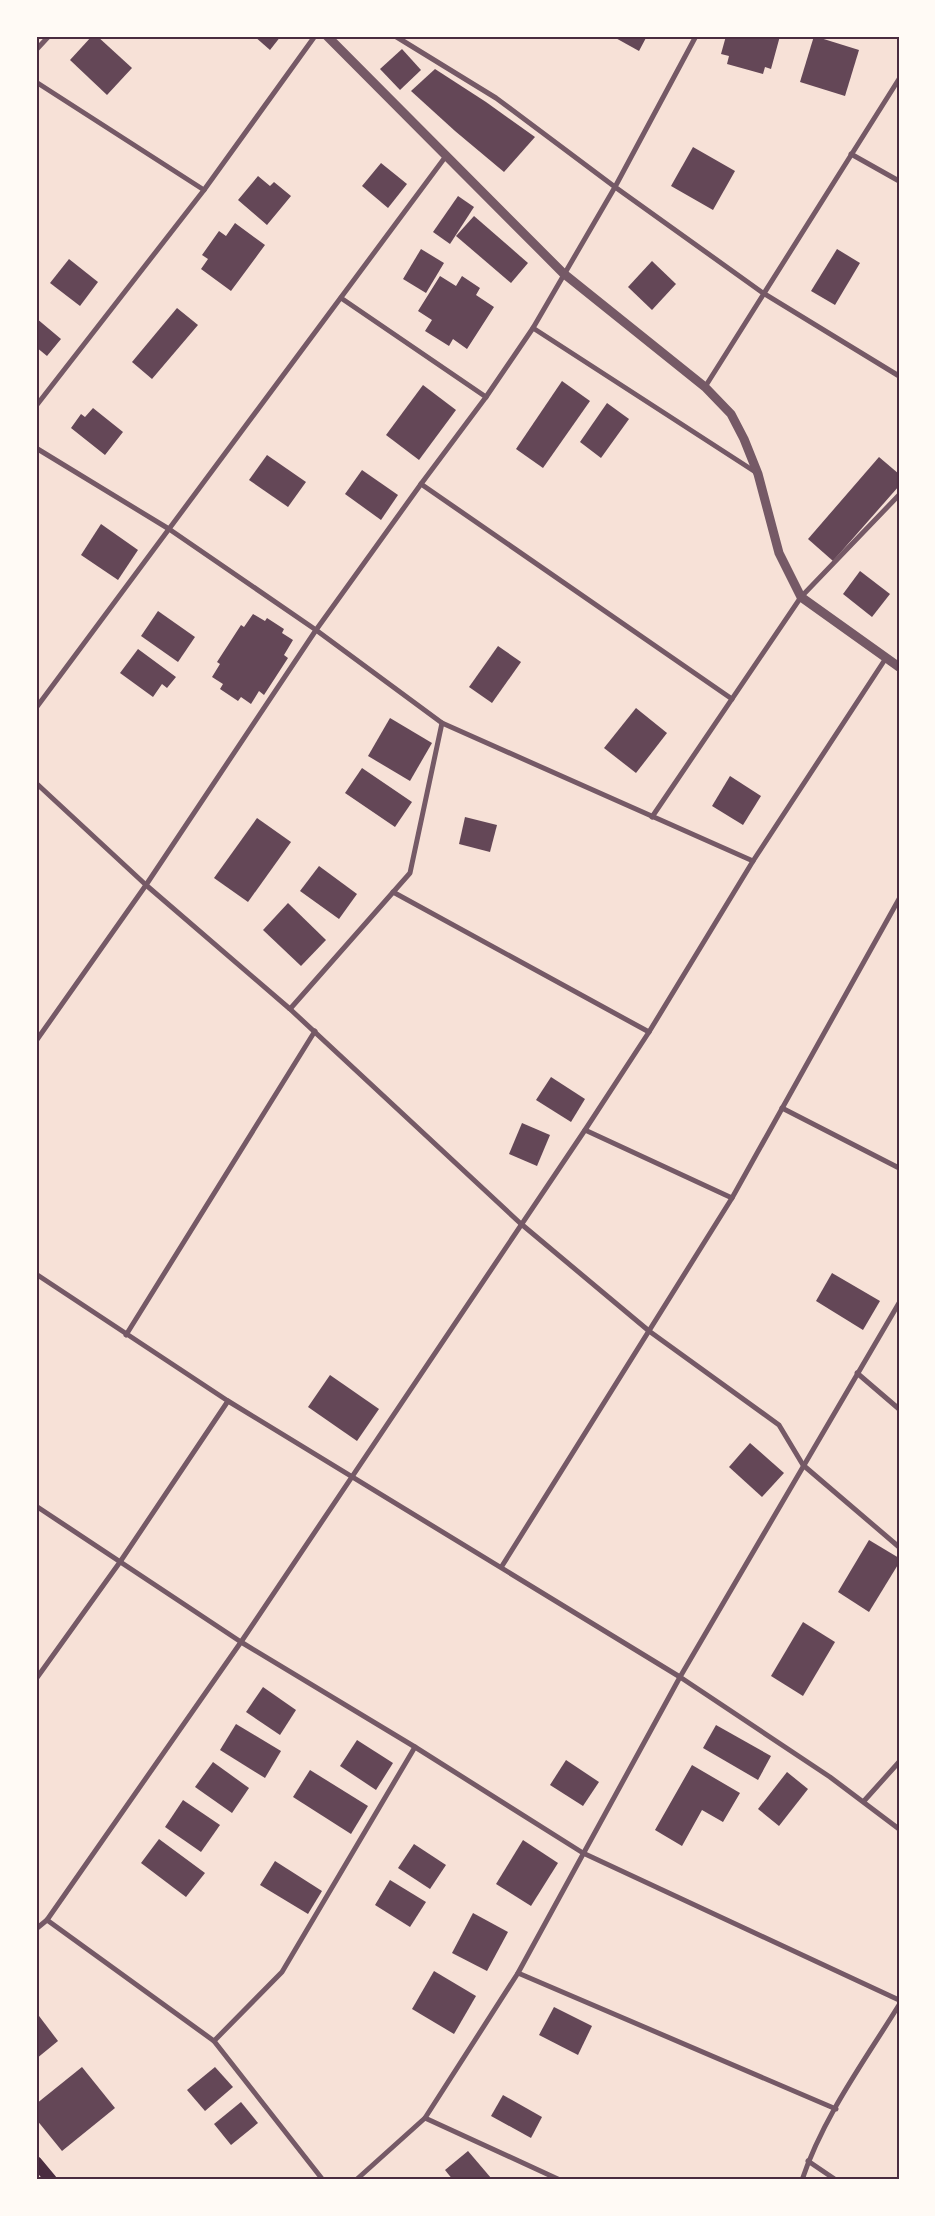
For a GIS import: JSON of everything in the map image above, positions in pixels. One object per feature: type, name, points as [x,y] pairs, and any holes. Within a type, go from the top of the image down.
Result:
[{"type":"main road","points":[[36,2162],[51,2180]]},
{"type":"street","points":[[36,50],[49,36]]},
{"type":"street","points":[[36,406],[204,190],[316,36]]},
{"type":"street","points":[[327,36],[563,273],[705,387],[732,414],[758,474],[779,553],[801,597],[899,667]]},
{"type":"street","points":[[395,36],[496,98],[615,187],[764,293],[899,376]]},
{"type":"street","points":[[36,1041],[146,886],[316,630],[486,397],[533,328],[563,273],[615,187],[696,36]]},
{"type":"street","points":[[705,387],[899,78]]},
{"type":"street","points":[[36,82],[204,190]]},
{"type":"street","points":[[851,154],[899,181]]},
{"type":"street","points":[[36,708],[446,156]]},
{"type":"street","points":[[341,298],[486,397]]},
{"type":"street","points":[[533,328],[758,474]]},
{"type":"street","points":[[36,448],[169,529],[316,630],[442,723],[753,861]]},
{"type":"street","points":[[421,484],[732,699]]},
{"type":"street","points":[[652,817],[801,597],[899,495]]},
{"type":"street","points":[[36,1929],[47,1920],[241,1642],[584,1130],[649,1032],[753,861],[886,658]]},
{"type":"street","points":[[290,1009],[410,873],[442,723]]},
{"type":"street","points":[[36,783],[146,886],[315,1031],[520,1223],[649,1331],[779,1424],[803,1465],[899,1547]]},
{"type":"street","points":[[393,892],[649,1032]]},
{"type":"street","points":[[502,1566],[732,1198],[899,899]]},
{"type":"street","points":[[126,1335],[315,1031]]},
{"type":"street","points":[[782,1108],[899,1168]]},
{"type":"street","points":[[584,1130],[732,1198]]},
{"type":"street","points":[[36,1274],[228,1401],[502,1566],[680,1677],[864,1801],[899,1829]]},
{"type":"street","points":[[356,2180],[425,2118],[518,1973],[680,1677],[899,1303]]},
{"type":"street","points":[[857,1373],[899,1409]]},
{"type":"street","points":[[36,1679],[120,1562],[228,1401]]},
{"type":"street","points":[[36,1506],[241,1642],[415,1747],[583,1853],[899,2000]]},
{"type":"street","points":[[214,2041],[282,1972],[415,1747]]},
{"type":"street","points":[[864,1801],[899,1762]]},
{"type":"street","points":[[47,1920],[214,2041],[323,2180]]},
{"type":"street","points":[[518,1973],[836,2109]]},
{"type":"street","points":[[802,2180],[808,2161],[836,2109],[899,2004]]},
{"type":"street","points":[[425,2118],[560,2180]]},
{"type":"street","points":[[808,2161],[836,2180]]},
{"type":"building","points":[[92,36],[97,36],[132,68],[107,95],[70,60]]},
{"type":"building","points":[[254,36],[281,36],[270,50]]},
{"type":"building","points":[[612,36],[647,36],[639,51]]},
{"type":"building","points":[[726,36],[780,36],[771,69],[765,67],[763,74],[727,64],[729,56],[721,54]]},
{"type":"building","points":[[814,36],[859,50],[845,96],[800,82]]},
{"type":"building","points":[[402,49],[421,70],[400,90],[380,69]]},
{"type":"building","points":[[435,69],[535,137],[504,172],[411,91]]},
{"type":"building","points":[[693,147],[735,171],[713,210],[671,186]]},
{"type":"building","points":[[381,163],[407,184],[388,208],[362,186]]},
{"type":"building","points":[[258,176],[270,186],[274,182],[291,196],[267,225],[238,200]]},
{"type":"building","points":[[458,196],[474,207],[450,244],[433,232]]},
{"type":"building","points":[[474,216],[528,263],[511,283],[456,236]]},
{"type":"building","points":[[235,223],[265,245],[231,291],[201,269],[208,259],[202,255],[219,231],[226,236]]},
{"type":"building","points":[[421,249],[444,263],[426,293],[403,279]]},
{"type":"building","points":[[837,249],[860,263],[835,305],[811,291]]},
{"type":"building","points":[[69,259],[98,282],[80,306],[50,283]]},
{"type":"building","points":[[652,261],[676,284],[652,310],[628,287]]},
{"type":"building","points":[[440,276],[456,286],[462,276],[480,288],[476,295],[494,307],[467,349],[453,339],[449,346],[425,331],[432,320],[418,311]]},
{"type":"building","points":[[177,308],[198,325],[152,379],[132,362]]},
{"type":"building","points":[[36,318],[61,339],[47,356],[36,347]]},
{"type":"building","points":[[562,381],[590,401],[543,468],[516,449]]},
{"type":"building","points":[[423,385],[456,410],[419,460],[386,435]]},
{"type":"building","points":[[607,403],[629,419],[601,458],[580,442]]},
{"type":"building","points":[[93,408],[123,432],[105,455],[71,428],[81,414],[85,417]]},
{"type":"building","points":[[267,455],[306,482],[288,507],[249,480]]},
{"type":"building","points":[[879,457],[899,474],[899,486],[833,561],[808,539]]},
{"type":"building","points":[[362,470],[398,495],[381,520],[345,494]]},
{"type":"building","points":[[101,524],[138,550],[118,580],[81,555]]},
{"type":"building","points":[[860,571],[890,594],[872,617],[843,594]]},
{"type":"building","points":[[158,611],[195,637],[178,662],[141,636]]},
{"type":"building","points":[[253,614],[265,621],[267,618],[284,629],[282,633],[293,640],[284,655],[288,658],[264,695],[259,691],[251,704],[241,697],[238,701],[220,689],[223,684],[212,677],[220,664],[217,662],[241,625],[244,627]]},
{"type":"building","points":[[498,646],[521,662],[492,703],[469,687]]},
{"type":"building","points":[[138,649],[176,677],[167,688],[162,684],[153,697],[120,673]]},
{"type":"building","points":[[636,708],[667,733],[636,773],[604,748]]},
{"type":"building","points":[[390,718],[432,743],[410,781],[368,756]]},
{"type":"building","points":[[362,768],[412,802],[395,827],[345,793]]},
{"type":"building","points":[[730,776],[761,796],[743,825],[712,806]]},
{"type":"building","points":[[465,817],[497,825],[490,852],[459,844]]},
{"type":"building","points":[[257,818],[291,842],[248,902],[214,878]]},
{"type":"building","points":[[319,866],[357,894],[339,919],[300,891]]},
{"type":"building","points":[[288,903],[326,940],[301,966],[263,930]]},
{"type":"building","points":[[551,1077],[585,1099],[571,1122],[536,1100]]},
{"type":"building","points":[[522,1123],[550,1135],[537,1166],[509,1154]]},
{"type":"building","points":[[832,1273],[880,1301],[863,1330],[816,1301]]},
{"type":"building","points":[[330,1375],[379,1409],[357,1441],[308,1407]]},
{"type":"building","points":[[750,1443],[784,1473],[762,1497],[729,1467]]},
{"type":"building","points":[[869,1540],[899,1558],[899,1563],[869,1612],[838,1592]]},
{"type":"building","points":[[803,1622],[835,1642],[803,1696],[771,1676]]},
{"type":"building","points":[[263,1687],[296,1710],[280,1735],[246,1712]]},
{"type":"building","points":[[236,1724],[281,1751],[265,1778],[220,1750]]},
{"type":"building","points":[[716,1725],[771,1756],[758,1780],[703,1748]]},
{"type":"building","points":[[357,1740],[393,1763],[376,1790],[340,1766]]},
{"type":"building","points":[[566,1760],[599,1782],[583,1806],[550,1785]]},
{"type":"building","points":[[213,1762],[249,1788],[232,1813],[195,1787]]},
{"type":"building","points":[[692,1765],[740,1793],[723,1822],[702,1810],[682,1846],[655,1830]]},
{"type":"building","points":[[310,1770],[368,1806],[351,1834],[293,1797]]},
{"type":"building","points":[[787,1772],[808,1789],[779,1826],[758,1809]]},
{"type":"building","points":[[183,1800],[220,1825],[201,1852],[165,1827]]},
{"type":"building","points":[[159,1839],[205,1873],[186,1897],[141,1863]]},
{"type":"building","points":[[523,1840],[558,1863],[531,1906],[496,1884]]},
{"type":"building","points":[[414,1844],[446,1865],[430,1889],[398,1868]]},
{"type":"building","points":[[275,1861],[322,1891],[308,1914],[260,1885]]},
{"type":"building","points":[[390,1880],[426,1902],[410,1927],[375,1905]]},
{"type":"building","points":[[473,1913],[508,1932],[487,1971],[452,1953]]},
{"type":"building","points":[[434,1971],[476,1996],[454,2034],[412,2009]]},
{"type":"building","points":[[554,2007],[592,2026],[578,2055],[539,2035]]},
{"type":"building","points":[[36,2012],[58,2041],[36,2059]]},
{"type":"building","points":[[82,2067],[115,2108],[62,2151],[36,2119],[36,2104]]},
{"type":"building","points":[[215,2067],[233,2087],[205,2111],[187,2090]]},
{"type":"building","points":[[503,2095],[542,2117],[531,2138],[491,2116]]},
{"type":"building","points":[[241,2102],[258,2123],[231,2145],[214,2124]]},
{"type":"building","points":[[468,2151],[491,2178],[490,2180],[453,2180],[445,2170]]}]
